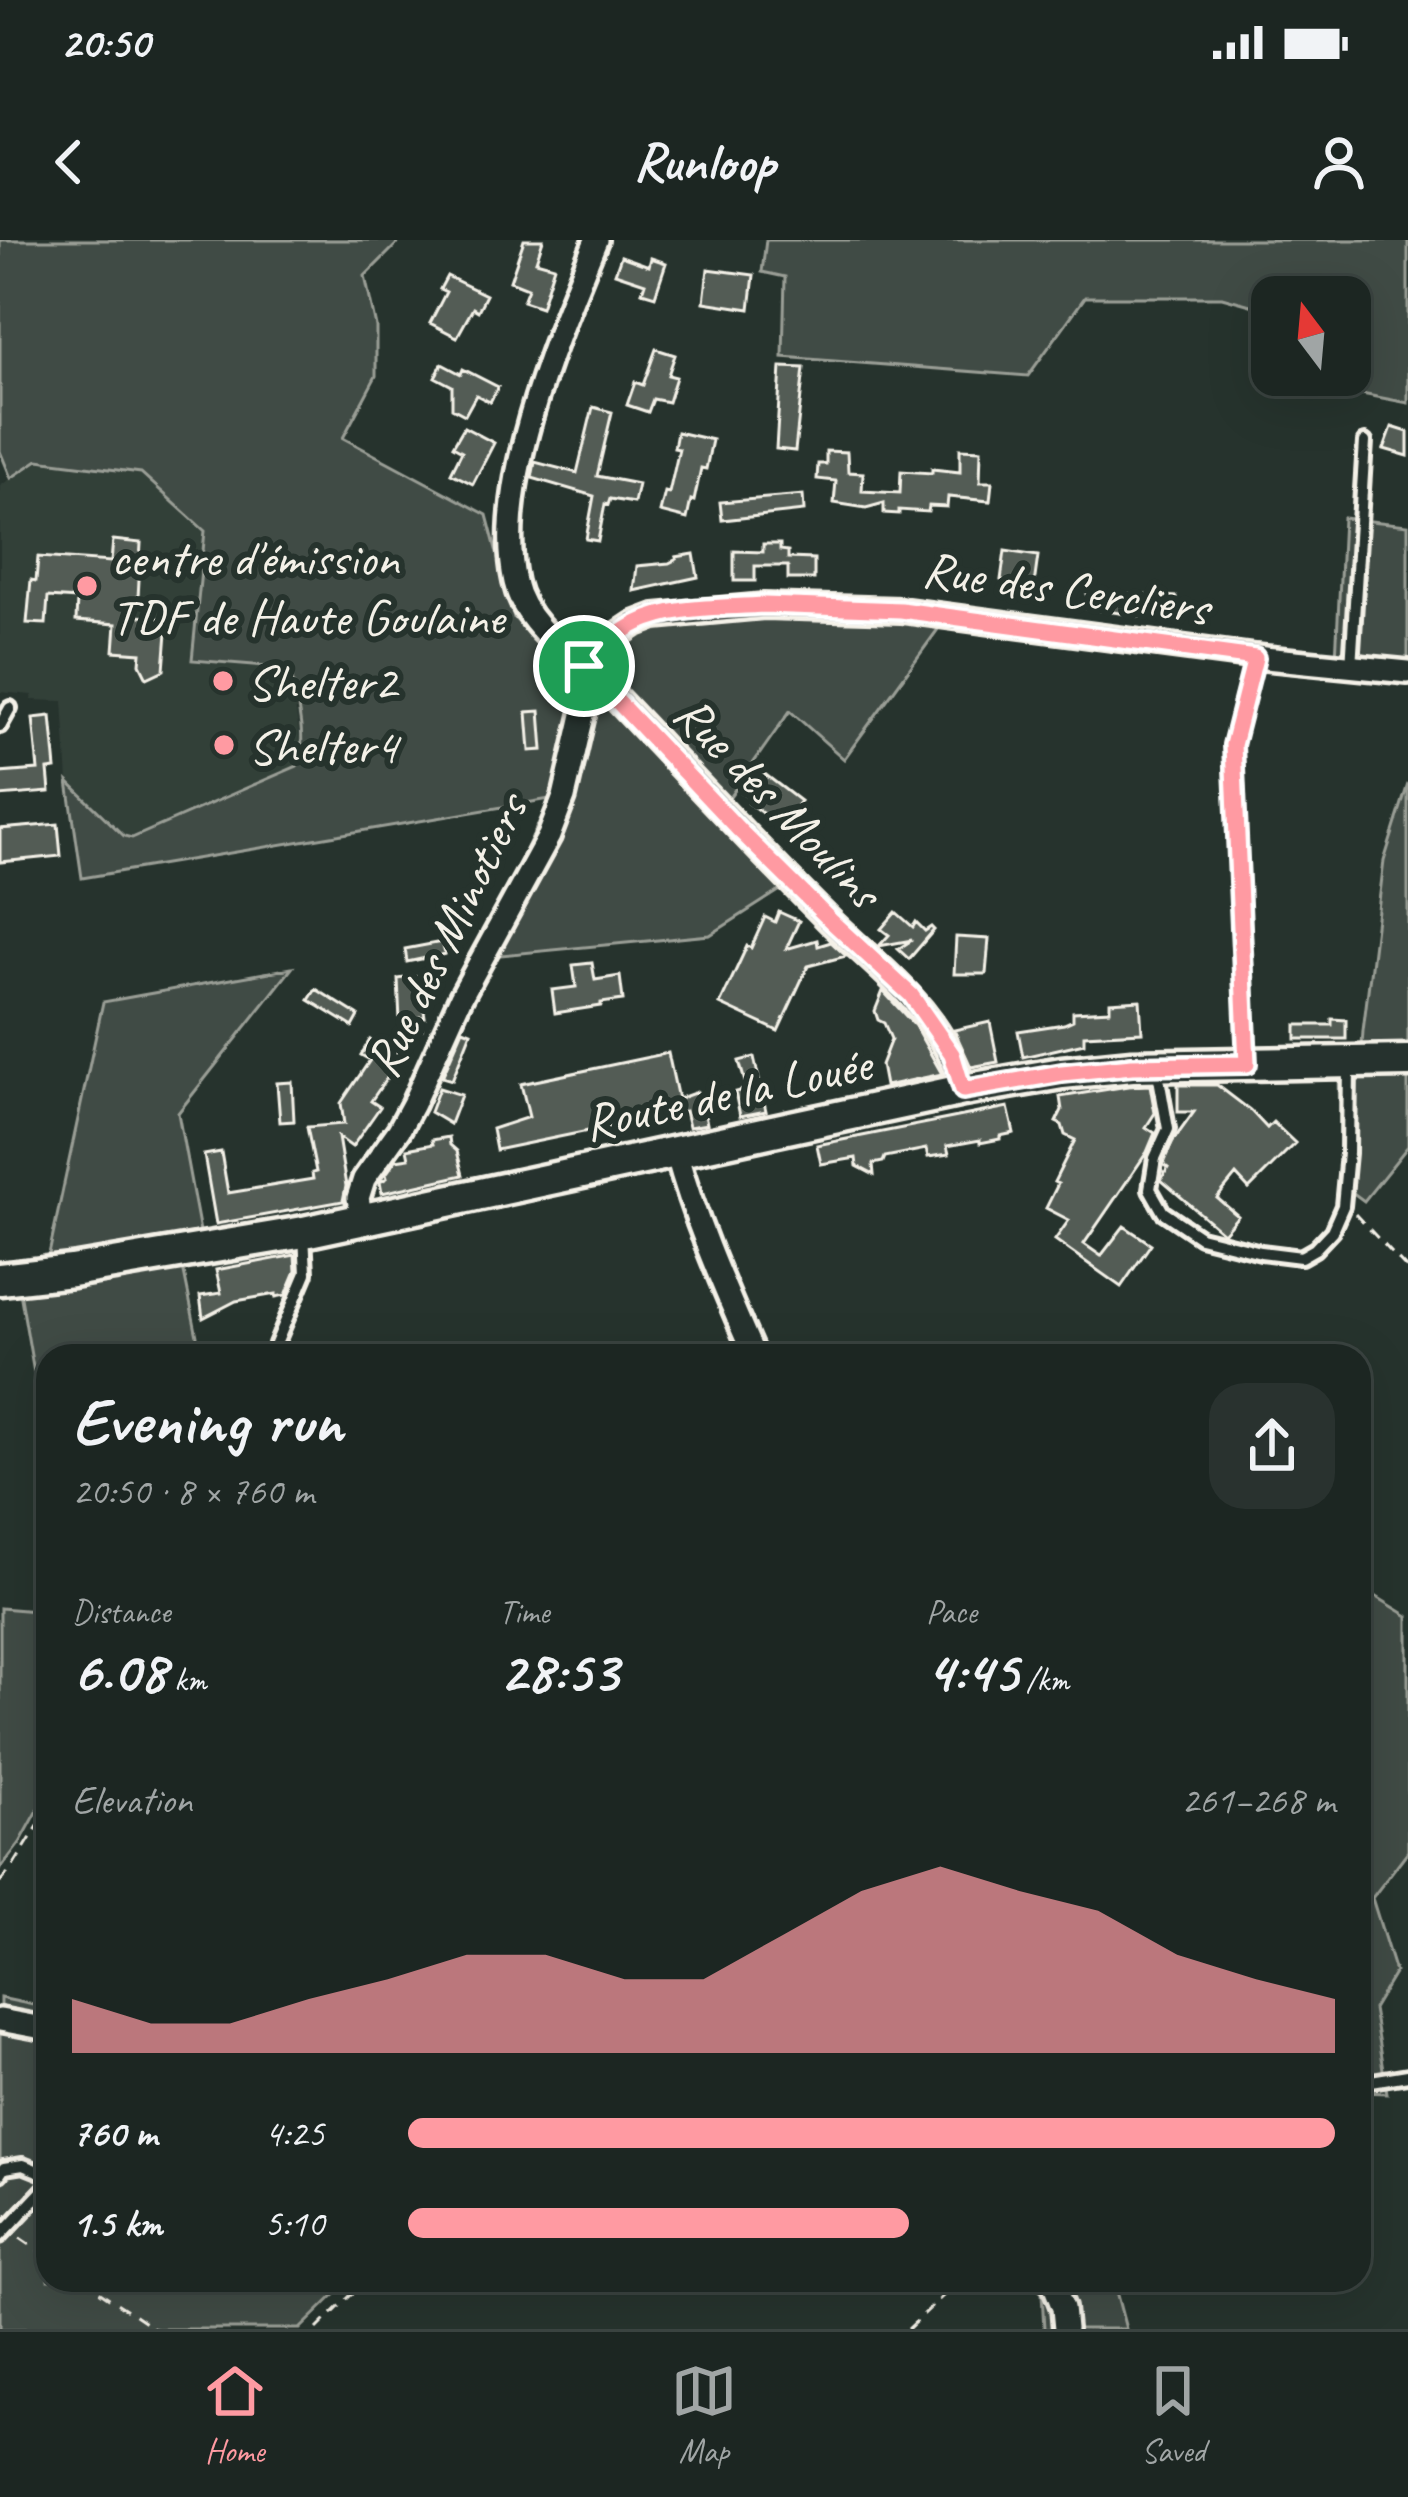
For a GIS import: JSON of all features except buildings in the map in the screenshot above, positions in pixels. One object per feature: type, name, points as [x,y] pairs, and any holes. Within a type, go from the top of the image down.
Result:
[{"type":"main road","name":"Route de la Louée","points":[[0,1284],[304,1232],[963,1090],[1062,1073],[1157,1065],[1408,1061]]},
{"type":"street","name":"Rue des Moulins","points":[[596,240],[538,388],[520,468],[512,537],[516,587],[524,610],[602,683],[739,830],[911,995],[952,1054],[963,1090]]},
{"type":"street","name":"Rue des Cercliers","points":[[584,666],[613,638],[655,616],[764,605],[901,610],[1255,658],[1408,672]]},
{"type":"street","name":"Rue des Minotiers","points":[[362,1220],[359,1190],[413,1104],[461,997],[549,836],[564,797],[584,711],[602,683]]},
{"type":"street","points":[[676,1152],[749,1344]]},
{"type":"street","points":[[0,2020],[36,2027]]},
{"type":"street","points":[[1057,2292],[1065,2329]]},
{"type":"lane","points":[[1351,668],[1365,442]]},
{"type":"lane","points":[[0,726],[10,707]]},
{"type":"lane","points":[[1157,1065],[1168,1129],[1155,1158],[1150,1189],[1163,1212],[1200,1237],[1301,1257],[1316,1250],[1332,1231],[1343,1206],[1349,1063]]},
{"type":"lane","points":[[276,1344],[306,1273],[304,1232]]},
{"type":"lane","points":[[1371,2082],[1408,2075]]},
{"type":"lane","points":[[0,2174],[4,2168],[22,2165],[36,2170]]},
{"type":"lane","points":[[3,2232],[36,2198]]},
{"type":"path","points":[[1247,1064],[1233,745],[1255,658]]},
{"type":"path","points":[[1343,1206],[1363,1219],[1408,1270]]},
{"type":"path","points":[[0,1882],[36,1829]]},
{"type":"path","points":[[3,2232],[36,2250]]},
{"type":"path","points":[[100,2292],[156,2329]]},
{"type":"path","points":[[317,2329],[354,2292]]},
{"type":"path","points":[[908,2329],[947,2292]]},
{"type":"shaded area","points":[[0,240],[401,240],[365,276],[376,327],[376,376],[343,438],[487,515],[514,618],[567,668],[572,681],[600,666],[638,635],[690,617],[784,610],[944,621],[844,759],[790,711],[714,819],[782,889],[710,935],[501,955],[489,928],[550,799],[82,878],[68,782],[124,836],[132,838],[297,766],[302,744],[300,718],[290,668],[192,660],[205,531],[141,473],[38,460],[11,478],[0,451]]},
{"type":"shaded area","points":[[766,240],[1408,240],[1408,403],[1371,396],[1371,276],[1251,276],[1251,305],[1222,297],[1085,297],[1028,376],[783,357],[785,277],[762,272]]},
{"type":"shaded area","points":[[38,460],[141,473],[205,530],[192,659],[290,668],[302,755],[297,766],[132,838],[124,836],[68,782],[63,701],[0,692],[0,486]]},
{"type":"shaded area","points":[[1343,518],[1408,525],[1408,662],[1336,659]]},
{"type":"shaded area","points":[[1408,784],[1408,1146],[1364,1201],[1341,1184],[1339,1075],[1360,1075],[1384,861]]},
{"type":"shaded area","points":[[292,968],[178,1113],[201,1237],[178,1243],[199,1344],[36,1344],[34,1373],[15,1263],[49,1254],[103,1002]]},
{"type":"shaded area","points":[[1371,1593],[1408,1616],[1408,1851],[1372,1898],[1395,1972],[1373,2009],[1387,2093],[1371,2092]]},
{"type":"shaded area","points":[[0,1608],[36,1611],[36,1814],[0,1869]]},
{"type":"shaded area","points":[[0,1998],[36,2006],[36,2292],[338,2292],[300,2329],[0,2329]]},
{"type":"shaded area","points":[[1116,2292],[1126,2329],[1044,2329],[1042,2293]]},
{"type":"place","name":"centre d'émission TDF de Haute Goulaine","points":[[87,586]]},
{"type":"place","name":"Shelter2","points":[[223,681]]},
{"type":"place","name":"Shelter4","points":[[224,745]]},
{"type":"route","points":[[764,605],[901,610],[1255,658],[1233,745],[1247,1064],[1132,1066],[963,1090],[952,1054],[911,995],[739,830],[584,666],[613,638],[655,616],[764,605]]}]
